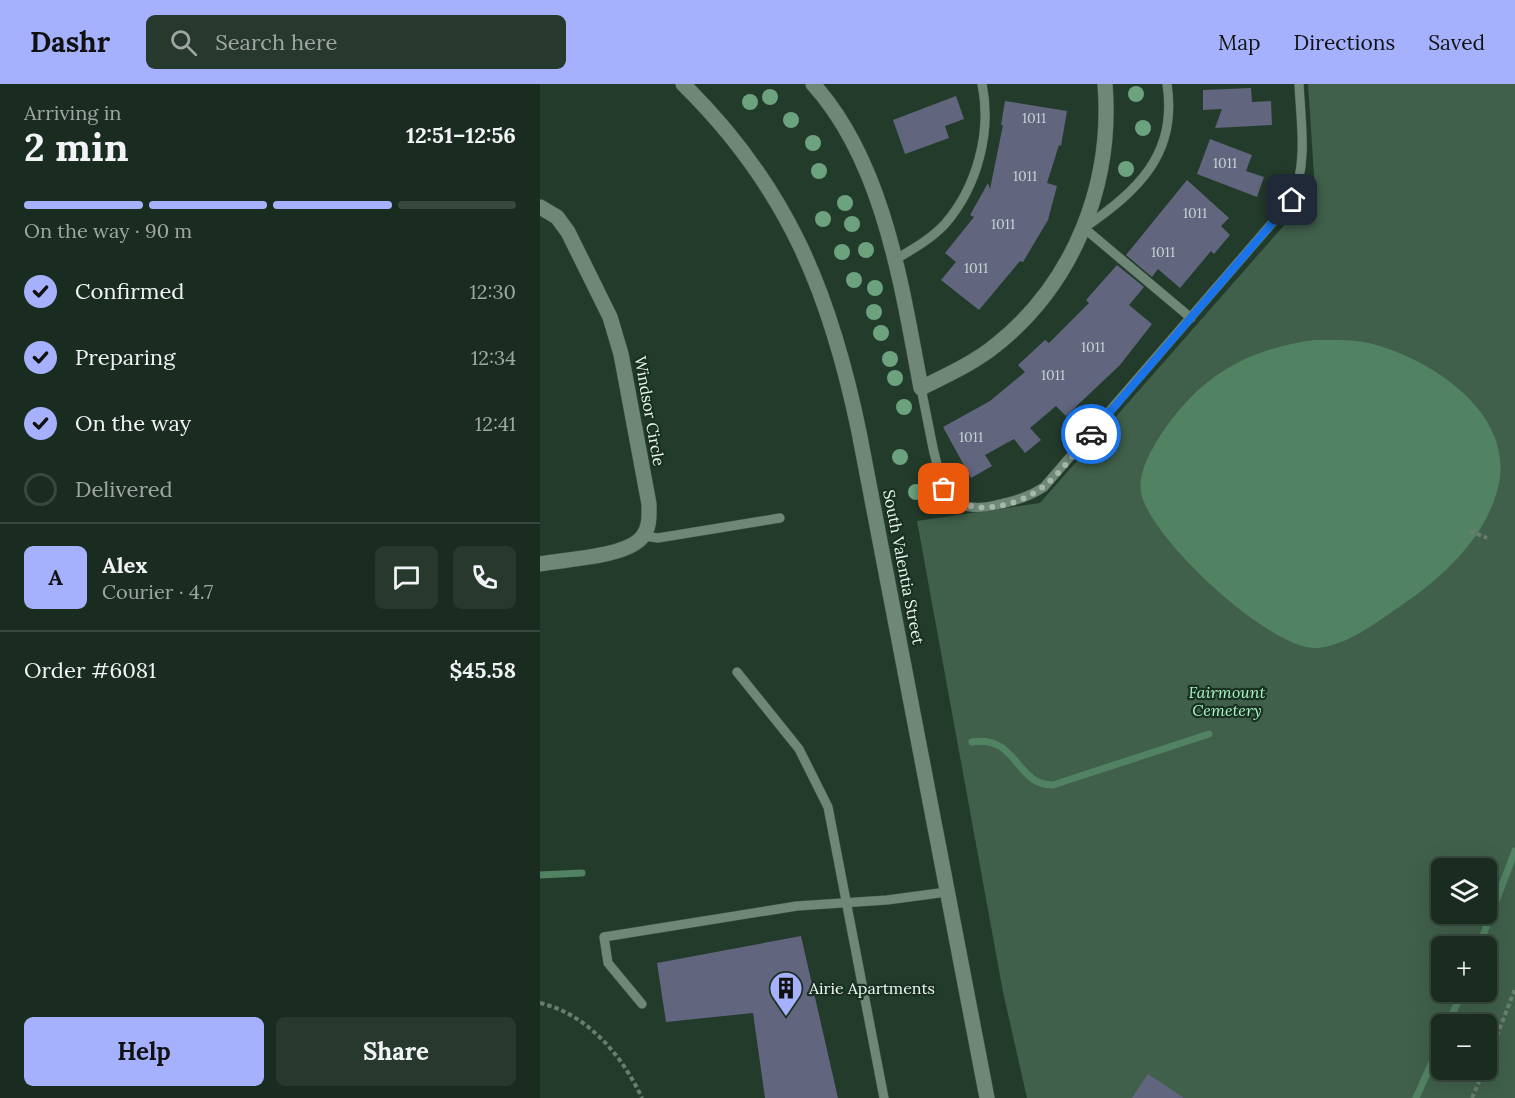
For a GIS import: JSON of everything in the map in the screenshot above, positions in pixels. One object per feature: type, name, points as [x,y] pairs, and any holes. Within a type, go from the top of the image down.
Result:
[{"type":"street","name":"South Valentia Street","points":[[683,84],[739,149],[782,209],[809,261],[832,318],[859,432],[987,1098]]},
{"type":"street","points":[[813,84],[830,104],[878,202],[896,259],[921,388],[975,359],[1013,331],[1053,284],[1084,228],[1105,146],[1105,84]]},
{"type":"street","name":"Windsor Circle","points":[[540,207],[557,217],[568,232],[610,317],[621,354],[649,504],[649,521],[644,536]]},
{"type":"street","points":[[540,564],[615,553],[632,546],[644,536]]},
{"type":"lane","points":[[896,259],[941,228],[954,212],[969,184],[977,165],[984,131],[982,84]]},
{"type":"lane","points":[[1167,84],[1166,128],[1153,165],[1126,197],[1084,228],[1191,318]]},
{"type":"lane","points":[[921,388],[941,482],[946,493],[960,504],[973,508],[1019,499],[1035,493],[1048,483],[1282,213],[1294,194],[1301,174],[1303,143],[1299,84]]},
{"type":"lane","points":[[644,536],[658,538],[780,518]]},
{"type":"lane","points":[[737,672],[794,742],[811,769],[833,826],[884,1098]]},
{"type":"lane","points":[[642,1004],[608,963],[604,937],[797,906],[947,892]]},
{"type":"path","points":[[1470,531],[1487,538]]},
{"type":"path","points":[[1497,1036],[1515,989]]},
{"type":"path","points":[[540,1003],[562,1009],[585,1024],[619,1060],[642,1098]]},
{"type":"path","points":[[1472,1098],[1480,1080]]},
{"type":"green space","name":"Fairmount Cemetery","points":[[1308,84],[1515,84],[1515,1098],[1027,1098],[1003,992],[917,521],[1040,503],[1315,190]]},
{"type":"shaded area","points":[[1314,340],[1349,340],[1369,343],[1417,361],[1440,375],[1462,392],[1480,411],[1493,433],[1500,457],[1499,483],[1485,521],[1474,538],[1447,569],[1415,596],[1371,626],[1340,643],[1318,648],[1297,644],[1272,632],[1215,588],[1165,536],[1149,512],[1141,492],[1141,477],[1152,449],[1175,415],[1207,382],[1245,359],[1266,351]]},
{"type":"building","points":[[1251,88],[1252,102],[1271,101],[1272,125],[1215,128],[1222,109],[1203,110],[1203,90]]},
{"type":"building","points":[[956,96],[964,119],[945,126],[949,138],[905,154],[893,120]]},
{"type":"building","points":[[1005,101],[1067,111],[1061,146],[1059,145],[1047,183],[1057,186],[1048,220],[1023,262],[1020,261],[979,310],[941,280],[956,262],[945,253],[974,217],[970,215],[988,183],[990,189],[1003,125],[1001,125]]},
{"type":"building","points":[[1210,139],[1252,155],[1246,171],[1264,177],[1257,197],[1197,174]]},
{"type":"building","points":[[1187,180],[1229,218],[1221,226],[1230,235],[1214,254],[1211,251],[1180,288],[1158,269],[1152,277],[1126,255]]},
{"type":"building","points":[[1117,265],[1144,287],[1129,305],[1152,324],[1120,365],[1066,416],[1056,406],[1030,428],[1041,440],[1025,453],[1014,439],[985,455],[992,466],[971,478],[943,427],[990,401],[1025,372],[1018,365],[1045,340],[1049,343],[1089,303],[1086,300]]},
{"type":"building","name":"Airie Apartments","points":[[801,936],[838,1098],[765,1098],[753,1013],[666,1022],[657,963]]},
{"type":"building","points":[[1148,1074],[1184,1098],[1132,1098]]},
{"type":"waterway","points":[[972,742],[998,745],[1008,752],[1031,778],[1053,785],[1209,734]]},
{"type":"waterway","points":[[1483,936],[1515,851]]},
{"type":"waterway","points":[[540,875],[582,873]]},
{"type":"waterway","points":[[1452,1014],[1458,1002]]},
{"type":"waterway","points":[[1416,1098],[1431,1065]]},
{"type":"way so far","points":[[944,489],[955,501],[973,508],[988,507],[1025,497],[1048,483],[1091,434]]},
{"type":"place","name":"Airie Apartments","points":[[786,1017]]},
{"type":"route","points":[[1091,434],[1292,200]]}]
